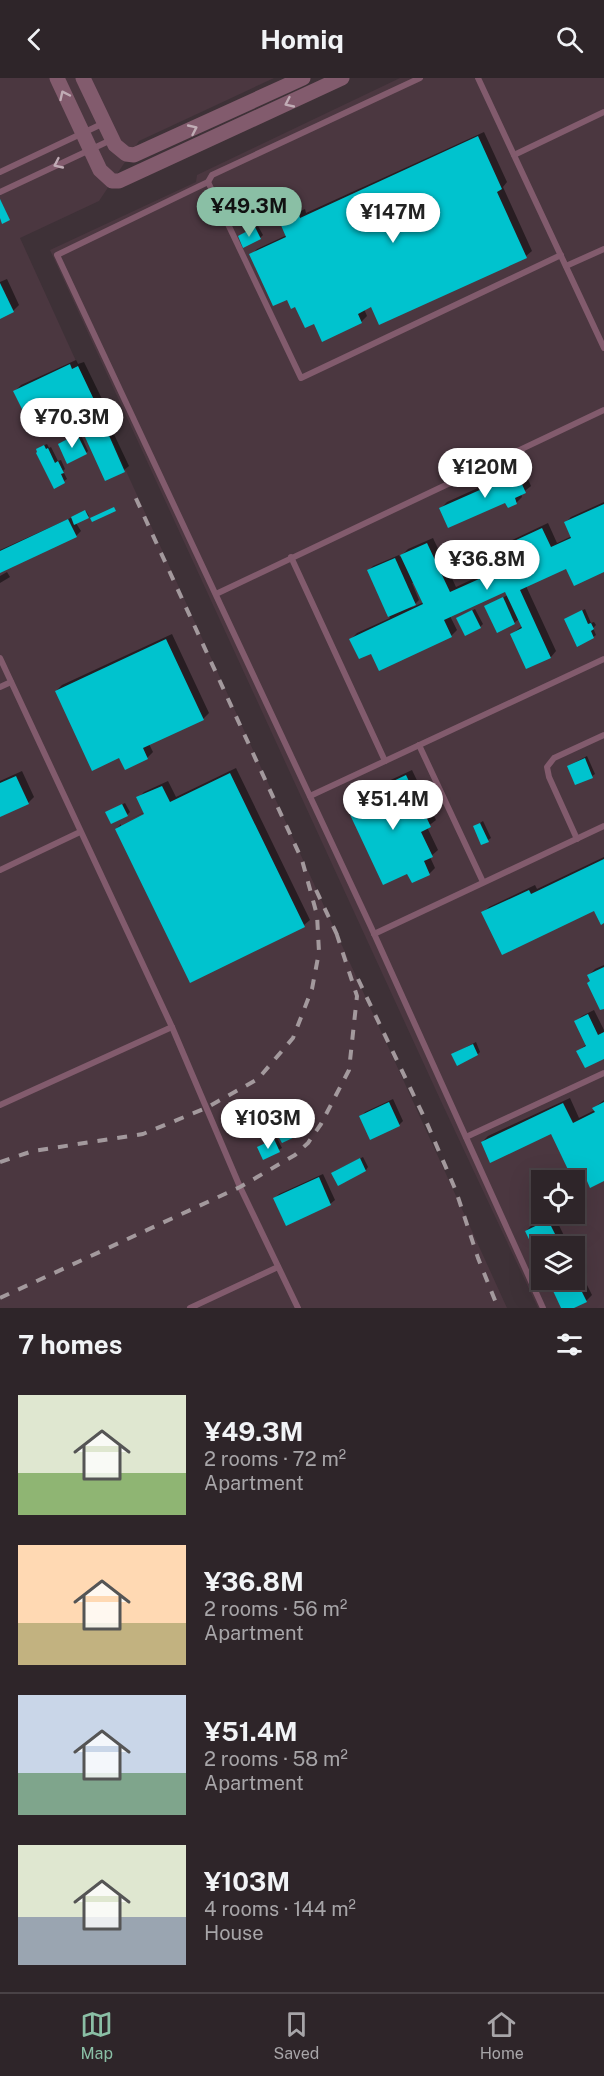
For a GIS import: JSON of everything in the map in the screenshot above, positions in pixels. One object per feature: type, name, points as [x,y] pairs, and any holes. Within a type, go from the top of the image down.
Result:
[{"type":"street","points":[[57,78],[90,149],[106,177],[112,181],[118,181],[342,78]]},
{"type":"street","points":[[83,78],[111,139],[126,154],[134,155],[303,78]]},
{"type":"lane","points":[[420,78],[212,175],[208,182],[57,255],[374,934],[543,1308]]},
{"type":"lane","points":[[478,78],[604,348]]},
{"type":"lane","points":[[514,155],[604,112]]},
{"type":"lane","points":[[0,172],[104,123]]},
{"type":"lane","points":[[0,192],[111,139]]},
{"type":"lane","points":[[208,182],[301,378],[561,255]]},
{"type":"lane","points":[[566,266],[604,249]]},
{"type":"lane","points":[[216,594],[604,410]]},
{"type":"lane","points":[[291,558],[385,761]]},
{"type":"lane","points":[[0,658],[172,1027],[240,1187],[298,1308]]},
{"type":"lane","points":[[310,796],[604,659]]},
{"type":"lane","points":[[0,687],[11,682]]},
{"type":"lane","points":[[577,839],[549,777],[547,767],[554,758],[604,735]]},
{"type":"lane","points":[[419,745],[483,882]]},
{"type":"lane","points":[[374,934],[604,826]]},
{"type":"lane","points":[[0,870],[80,832]]},
{"type":"lane","points":[[0,1105],[172,1027]]},
{"type":"lane","points":[[466,1137],[604,1073]]},
{"type":"lane","points":[[190,1308],[278,1267]]},
{"type":"shaded area","points":[[0,78],[274,78],[139,141],[99,201],[20,238],[507,1308],[0,1308]]},
{"type":"shaded area","points":[[400,78],[604,78],[604,1308],[538,1308],[50,250],[196,182],[197,175]]},
{"type":"building","points":[[478,136],[502,189],[497,192],[527,258],[379,325],[371,307],[358,314],[362,323],[322,342],[314,324],[305,328],[295,307],[291,309],[287,300],[273,306],[249,254],[286,237],[280,223],[299,214],[300,218]]},
{"type":"building","points":[[0,199],[10,220],[2,224],[0,218]]},
{"type":"building","points":[[255,227],[261,239],[243,248],[238,236]]},
{"type":"building","points":[[0,283],[14,312],[0,319]]},
{"type":"building","points":[[70,364],[72,369],[78,366],[97,406],[92,408],[95,414],[91,415],[94,422],[81,428],[79,424],[72,428],[60,402],[26,417],[13,391]]},
{"type":"building","points":[[98,430],[100,434],[107,431],[125,472],[105,481],[85,437]]},
{"type":"building","points":[[77,434],[87,454],[67,464],[58,444]]},
{"type":"building","points":[[44,445],[46,449],[48,448],[55,463],[58,461],[64,473],[61,474],[65,483],[54,489],[36,453],[36,449]]},
{"type":"building","points":[[508,471],[509,474],[516,471],[526,493],[515,498],[517,504],[508,508],[505,503],[448,528],[439,508],[491,485],[488,480]]},
{"type":"building","points":[[604,504],[604,572],[574,586],[566,569],[520,590],[551,658],[526,669],[510,634],[522,628],[505,592],[444,620],[452,637],[379,671],[371,654],[359,659],[349,639],[423,604],[400,555],[427,543],[450,592],[488,575],[479,557],[542,528],[551,547],[571,538],[564,522]]},
{"type":"building","points":[[114,507],[116,511],[92,522],[90,518]]},
{"type":"building","points":[[85,510],[89,518],[74,525],[71,517]]},
{"type":"building","points":[[68,519],[77,537],[0,573],[0,551]]},
{"type":"building","points":[[395,558],[416,605],[388,617],[367,570]]},
{"type":"building","points":[[503,597],[515,624],[497,633],[484,606]]},
{"type":"building","points":[[472,610],[481,628],[465,636],[456,618]]},
{"type":"building","points":[[582,610],[588,624],[591,623],[594,629],[591,631],[594,638],[577,647],[564,619]]},
{"type":"building","points":[[166,639],[204,720],[143,748],[148,759],[125,770],[119,758],[92,771],[55,691]]},
{"type":"building","points":[[585,758],[593,778],[575,785],[567,766]]},
{"type":"building","points":[[230,773],[305,927],[190,983],[115,829],[144,814],[136,797],[162,786],[170,802]]},
{"type":"building","points":[[406,775],[431,827],[421,832],[433,857],[424,861],[430,875],[412,883],[407,874],[383,885],[345,804]]},
{"type":"building","points":[[16,776],[29,804],[0,817],[0,783]]},
{"type":"building","points":[[122,804],[128,816],[111,824],[105,812]]},
{"type":"building","points":[[480,823],[489,842],[481,845],[473,826]]},
{"type":"building","points":[[604,859],[604,923],[601,925],[594,911],[502,955],[481,912],[529,890],[531,894]]},
{"type":"building","points":[[604,967],[604,1009],[600,1010],[587,983],[590,981],[587,975]]},
{"type":"building","points":[[588,1014],[598,1035],[604,1032],[604,1059],[585,1068],[576,1051],[586,1046],[574,1021]]},
{"type":"building","points":[[473,1044],[478,1055],[457,1066],[451,1054]]},
{"type":"building","points":[[389,1102],[400,1126],[370,1140],[359,1116]]},
{"type":"building","points":[[604,1102],[604,1181],[590,1188],[587,1181],[585,1182],[585,1170],[568,1170],[551,1134],[490,1163],[481,1142],[563,1103],[573,1123],[595,1112],[592,1108]]},
{"type":"building","points":[[294,1129],[297,1136],[282,1143],[278,1136]]},
{"type":"building","points":[[274,1139],[280,1152],[263,1160],[257,1147]]},
{"type":"building","points":[[360,1158],[366,1171],[338,1186],[331,1173]]},
{"type":"building","points":[[319,1177],[331,1205],[286,1226],[273,1198]]},
{"type":"building","points":[[540,1224],[550,1224],[556,1236],[531,1236],[531,1243],[525,1231]]},
{"type":"building","points":[[553,1290],[581,1290],[587,1302],[574,1308],[561,1308]]},
{"type":"railway","points":[[0,1162],[33,1151],[143,1134],[206,1108],[258,1079],[293,1038],[312,989],[319,952],[317,915],[302,860],[133,492]]},
{"type":"railway","points":[[316,890],[340,941]]},
{"type":"railway","points":[[0,1298],[240,1187],[295,1155],[308,1143],[321,1124],[349,1070],[357,996],[337,935]]},
{"type":"railway","points":[[358,979],[426,1121],[456,1191],[478,1258],[498,1308]]}]
